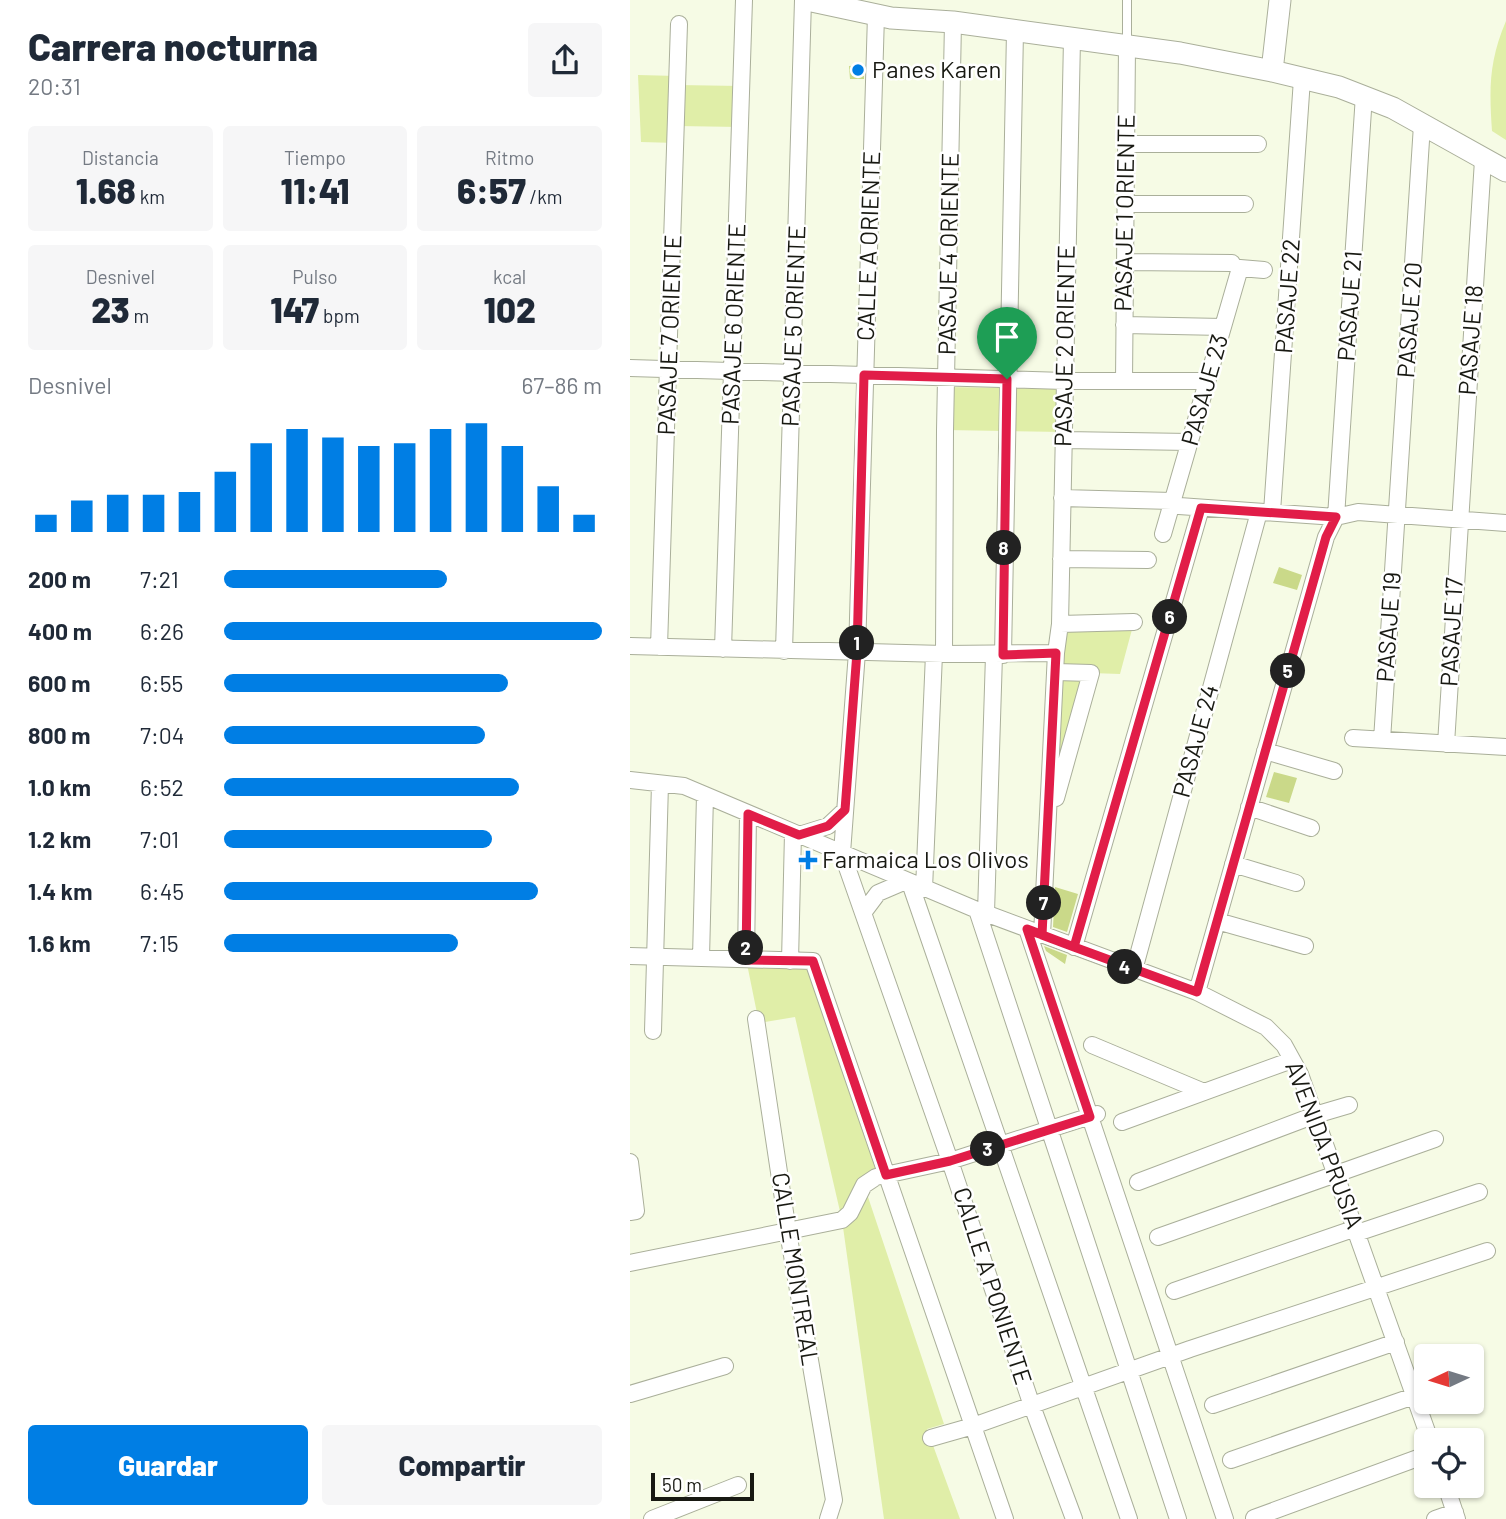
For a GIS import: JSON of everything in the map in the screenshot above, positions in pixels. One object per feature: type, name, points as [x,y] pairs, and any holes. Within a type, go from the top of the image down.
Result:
[{"type":"street","name":"PASAJE 6 ORIENTE","points":[[723,649],[744,0]]},
{"type":"street","points":[[805,0],[876,15],[953,22],[1219,59],[1272,71],[1364,95],[1393,108],[1506,171]]},
{"type":"street","name":"PASAJE 5 ORIENTE","points":[[783,651],[805,0]]},
{"type":"street","points":[[1272,71],[1280,0]]},
{"type":"street","name":"CALLE A ORIENTE","points":[[842,853],[857,652],[876,15]]},
{"type":"street","name":"PASAJE 4 ORIENTE","points":[[913,884],[939,654],[953,22]]},
{"type":"street","name":"PASAJE 7 ORIENTE","points":[[659,647],[679,24]]},
{"type":"street","points":[[1015,31],[999,655],[982,912],[1178,1519]]},
{"type":"street","name":"PASAJE 2 ORIENTE","points":[[1042,935],[1056,672],[1051,653],[1060,624],[1072,39]]},
{"type":"street","name":"PASAJE 1 ORIENTE","points":[[1124,381],[1127,46]]},
{"type":"street","name":"PASAJE 22","points":[[1266,512],[1302,79]]},
{"type":"street","name":"PASAJE 21","points":[[1197,992],[1326,537],[1336,517],[1364,95]]},
{"type":"street","name":"PASAJE 20","points":[[1397,515],[1422,125]]},
{"type":"street","points":[[1126,144],[1258,144]]},
{"type":"street","name":"PASAJE 18","points":[[1459,520],[1483,160]]},
{"type":"street","points":[[1125,204],[1245,204]]},
{"type":"street","points":[[1125,262],[1232,262]]},
{"type":"street","name":"PASAJE 23","points":[[1163,534],[1176,503],[1190,442],[1240,268],[1264,270]]},
{"type":"street","points":[[1124,326],[1223,327]]},
{"type":"street","points":[[630,368],[1065,381],[1207,381]]},
{"type":"street","points":[[1063,440],[1190,442]]},
{"type":"street","points":[[1062,498],[1176,503],[1201,508],[1336,517],[1358,512],[1506,523]]},
{"type":"street","points":[[1074,947],[1201,508]]},
{"type":"street","name":"PASAJE 24","points":[[1134,970],[1266,512]]},
{"type":"street","name":"PASAJE 19","points":[[1382,740],[1397,515]]},
{"type":"street","name":"PASAJE 17","points":[[1446,744],[1459,520]]},
{"type":"street","points":[[1061,559],[1148,560]]},
{"type":"street","points":[[1060,624],[1134,622]]},
{"type":"street","points":[[630,646],[999,655],[1051,653]]},
{"type":"street","points":[[1048,828],[1091,673],[1056,672]]},
{"type":"street","points":[[1353,738],[1446,744],[1506,743]]},
{"type":"street","points":[[1265,751],[1334,771]]},
{"type":"street","name":"AVENIDA PRUSIA","points":[[630,780],[684,786],[982,912],[1197,992],[1266,1027],[1284,1045],[1315,1115],[1414,1396]]},
{"type":"street","points":[[653,1031],[660,784]]},
{"type":"street","points":[[701,958],[705,795]]},
{"type":"street","points":[[1249,807],[1311,828]]},
{"type":"street","points":[[790,961],[796,834],[828,826],[845,810]]},
{"type":"street","points":[[746,960],[748,814]]},
{"type":"street","name":"CALLE A PONIENTE","points":[[842,853],[1032,1406],[1074,1519]]},
{"type":"street","points":[[1233,864],[1296,883]]},
{"type":"street","points":[[863,913],[878,893],[913,884],[1129,1519]]},
{"type":"street","points":[[1217,921],[1305,946]]},
{"type":"street","points":[[1027,929],[1093,1116],[1225,1519]]},
{"type":"street","points":[[630,956],[813,961],[1005,1519]]},
{"type":"street","name":"CALLE MONTREAL","points":[[756,1019],[788,1232],[834,1500],[828,1519]]},
{"type":"street","points":[[1092,1045],[1204,1092]]},
{"type":"street","points":[[1122,1122],[1292,1060]]},
{"type":"street","points":[[1138,1182],[1315,1115],[1349,1105]]},
{"type":"street","points":[[630,1263],[842,1220],[850,1213],[864,1185],[876,1177],[950,1161],[1093,1116]]},
{"type":"street","points":[[1157,1237],[1435,1139]]},
{"type":"street","points":[[630,1162],[636,1211],[630,1212]]},
{"type":"street","points":[[1174,1291],[1479,1192]]},
{"type":"street","points":[[931,1438],[1487,1251]]},
{"type":"street","points":[[1213,1405],[1396,1342]]},
{"type":"street","points":[[630,1394],[724,1366]]},
{"type":"street","points":[[1231,1460],[1414,1396]]},
{"type":"street","points":[[1254,1518],[1414,1459]]},
{"type":"street","points":[[652,1519],[738,1485]]},
{"type":"street","points":[[1435,1519],[1456,1516],[1450,1498]]},
{"type":"lane","points":[[1127,0],[1127,46]]},
{"type":"green space","points":[[1506,21],[1506,140],[1492,131],[1491,75],[1496,49]]},
{"type":"green space","points":[[638,75],[677,76],[678,85],[741,86],[740,127],[677,126],[676,143],[641,142]]},
{"type":"green space","points":[[946,387],[1065,389],[1064,432],[946,430]]},
{"type":"green space","points":[[1134,622],[1120,674],[1091,673],[1048,828],[1060,624]]},
{"type":"green space","points":[[746,959],[813,961],[886,1175],[864,1185],[944,1424],[927,1429],[960,1519],[884,1519],[842,1220],[795,1017],[759,1023]]},
{"type":"building","name":"Panes Karen","points":[[864,65],[864,79],[850,79],[849,66]]},
{"type":"building","points":[[1279,567],[1302,575],[1297,590],[1273,583]]},
{"type":"building","points":[[1274,772],[1297,778],[1289,803],[1266,797]]},
{"type":"building","points":[[803,850],[812,853],[811,870],[803,870]]},
{"type":"building","points":[[1055,887],[1078,894],[1067,932],[1053,927]]},
{"type":"building","points":[[1044,946],[1067,955],[1065,964],[1046,951]]},
{"type":"place","name":"Panes Karen","points":[[858,70]]},
{"type":"place","name":"Farmaica Los Olivos","points":[[808,860]]},
{"type":"route","points":[[1007,379],[864,375],[857,652],[845,810],[828,826],[799,835],[748,814],[746,960],[813,961],[886,1175],[950,1161],[1090,1117],[1027,929],[1042,935],[1134,970],[1197,992],[1326,537],[1336,517],[1201,508],[1074,947],[1042,935],[1056,653],[1003,655],[1007,379]]}]
